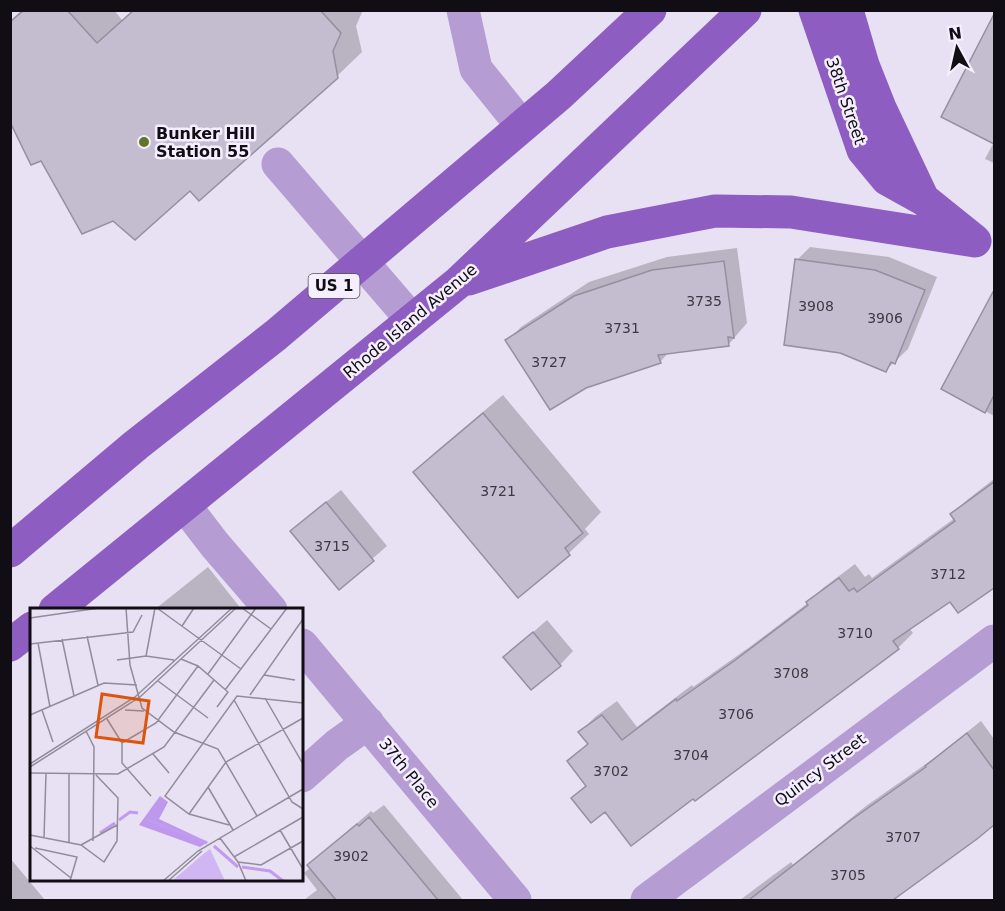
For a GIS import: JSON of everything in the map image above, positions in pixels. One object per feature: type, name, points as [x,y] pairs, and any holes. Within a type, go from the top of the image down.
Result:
[{"type":"main road","name":"US 1","points":[[10,551],[129,451],[276,335],[559,95],[650,10]]},
{"type":"main road","name":"Rhode Island Avenue","points":[[56,608],[459,282],[745,10]]},
{"type":"main road","name":"38th Street","points":[[815,10],[863,150],[887,179],[923,199],[985,246]]},
{"type":"main road","name":"38th Street","points":[[847,10],[863,65],[880,108],[923,199]]},
{"type":"main road","points":[[459,282],[607,232],[715,211],[791,212],[985,246]]},
{"type":"main road","points":[[10,645],[30,630]]},
{"type":"street","points":[[463,10],[476,69],[522,126]]},
{"type":"street","points":[[278,164],[412,320]]},
{"type":"street","points":[[185,506],[215,545],[270,608]]},
{"type":"street","name":"Quincy Street","points":[[647,900],[994,642]]},
{"type":"street","name":"37th Place","points":[[303,646],[515,900]]},
{"type":"street","points":[[303,775],[337,745],[368,723]]},
{"type":"building","name":"Bunker Hill Station 55","points":[[24,10],[67,10],[97,43],[134,10],[320,10],[341,33],[333,51],[338,78],[199,201],[190,191],[135,240],[113,221],[82,234],[41,161],[31,165],[10,122],[10,22]]},
{"type":"building","points":[[994,14],[994,144],[941,117]]},
{"type":"building","points":[[795,259],[875,270],[925,290],[895,364],[891,362],[886,372],[840,353],[784,345]]},
{"type":"building","points":[[724,261],[734,338],[728,337],[729,346],[658,355],[661,363],[586,388],[550,410],[505,340],[574,296],[652,270]]},
{"type":"building","points":[[994,290],[994,395],[985,413],[941,389]]},
{"type":"building","points":[[483,413],[583,533],[565,548],[570,555],[518,598],[413,472]]},
{"type":"building","points":[[994,482],[994,588],[958,613],[950,602],[893,641],[899,649],[631,846],[605,812],[591,823],[571,798],[586,786],[567,761],[588,744],[578,732],[602,715],[622,740],[676,699],[677,701],[734,661],[808,605],[806,602],[839,578],[849,591],[854,588],[857,592],[955,521],[950,514]]},
{"type":"building","points":[[326,502],[374,561],[339,590],[290,531]]},
{"type":"building","points":[[533,632],[561,666],[531,690],[503,657]]},
{"type":"building","points":[[967,733],[994,770],[994,825],[977,839],[893,900],[749,900],[851,820],[926,767]]},
{"type":"building","points":[[369,817],[438,900],[336,900],[307,865],[357,824],[359,826]]},
{"type":"place","name":"Bunker Hill Station 55","points":[[144,142]]}]
